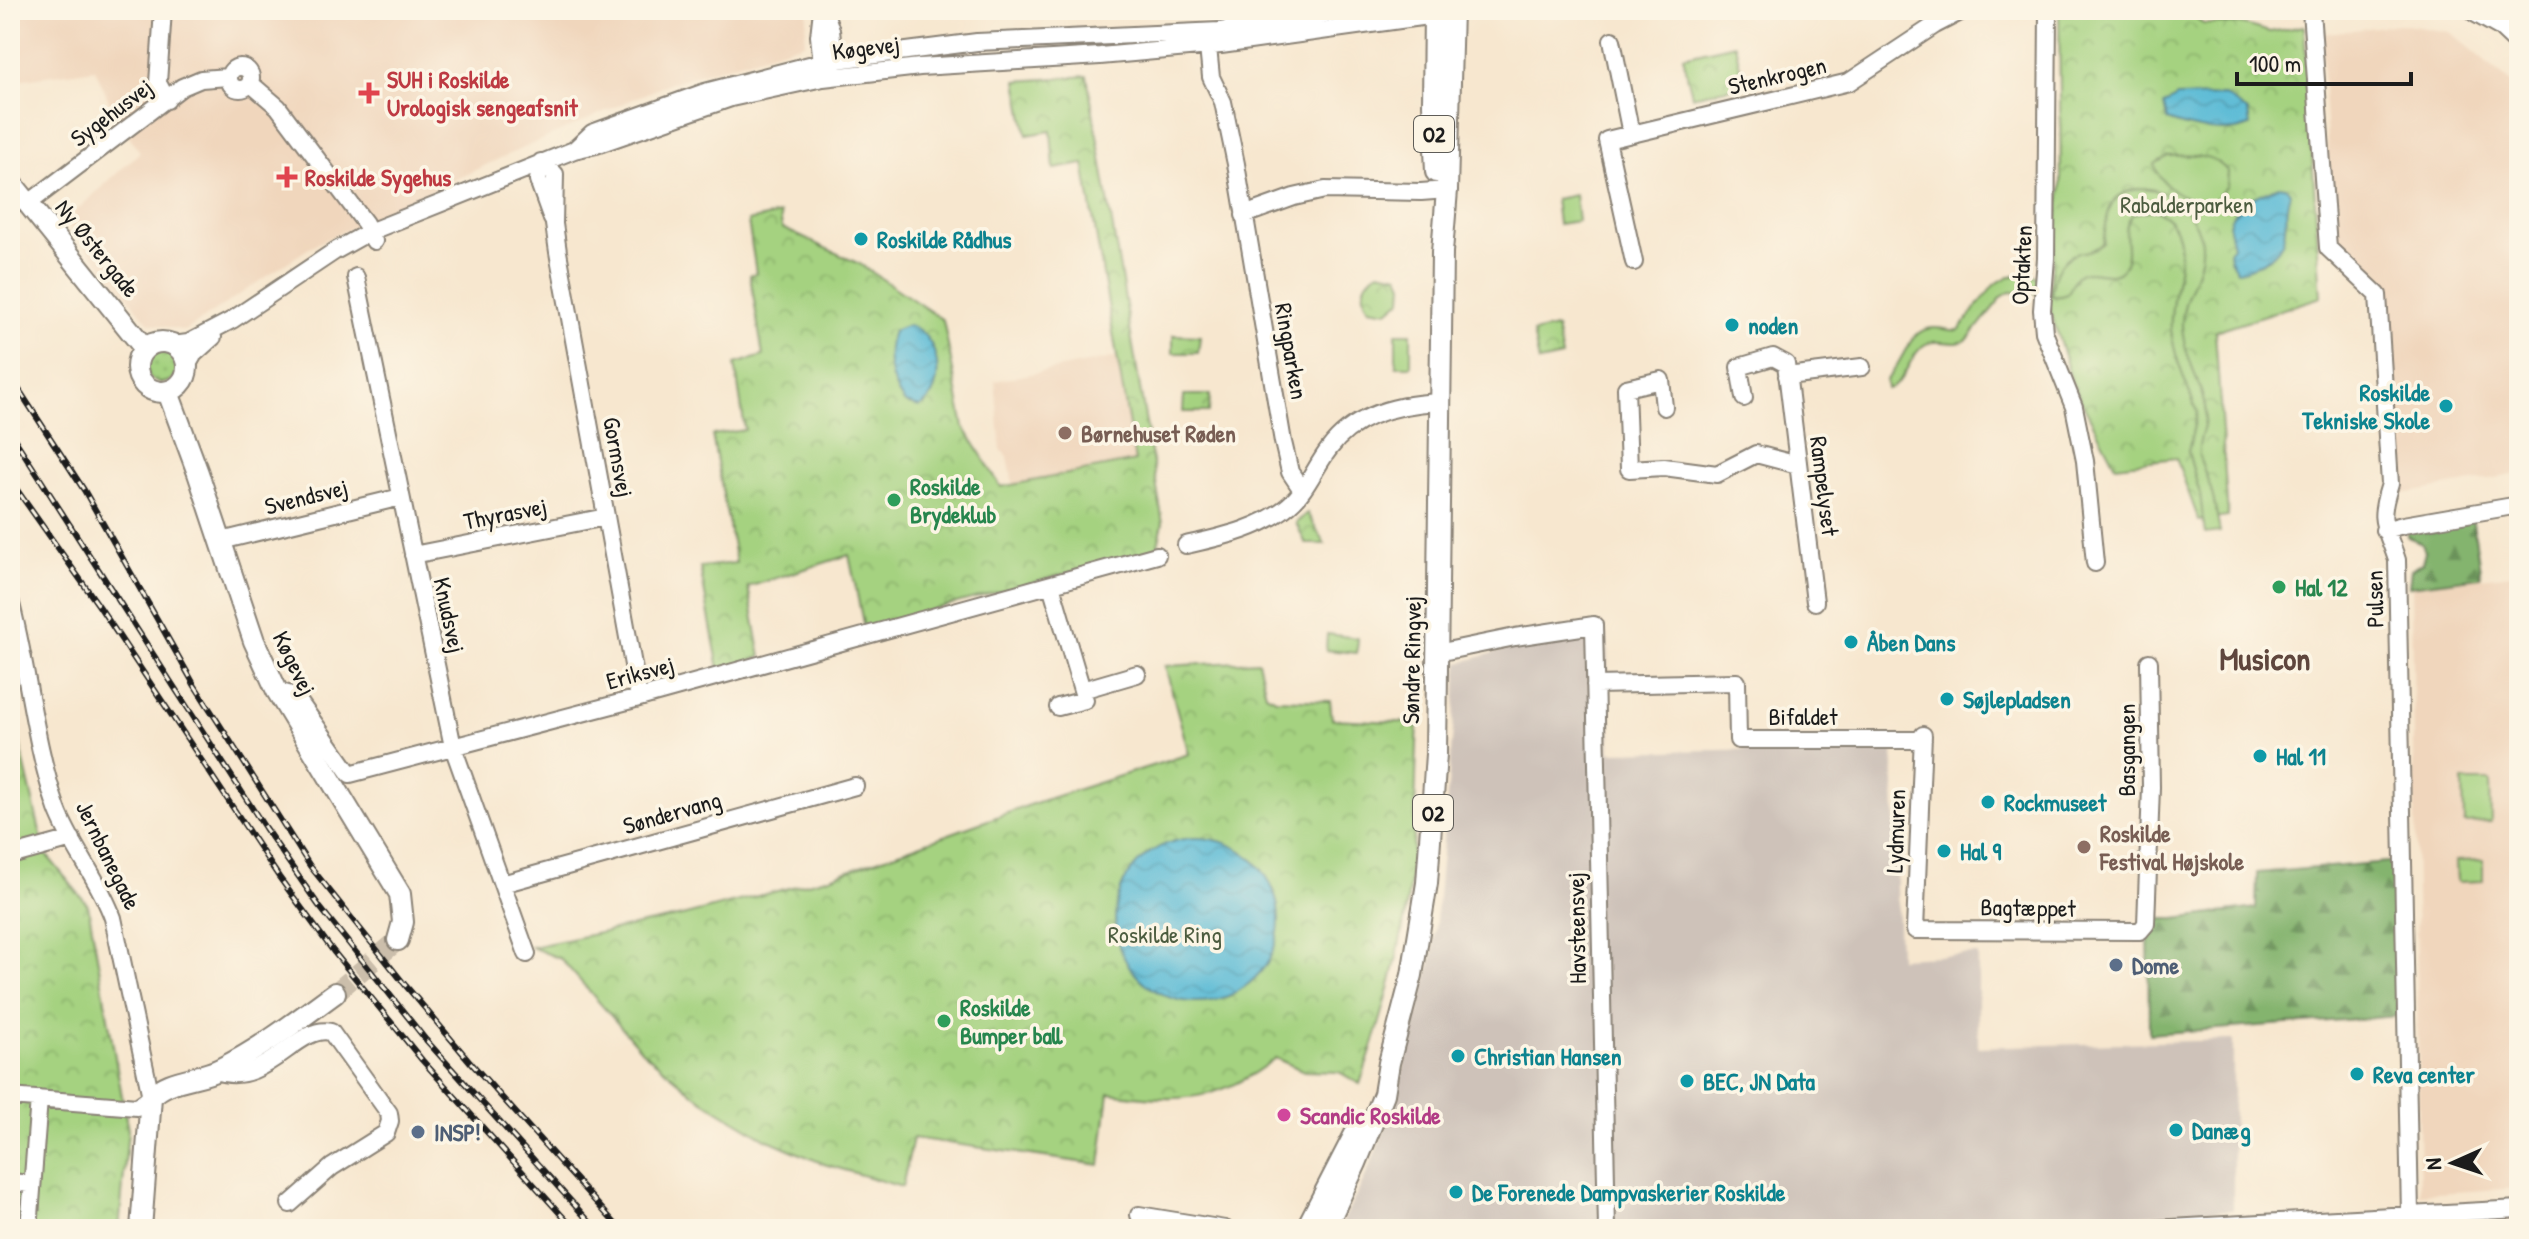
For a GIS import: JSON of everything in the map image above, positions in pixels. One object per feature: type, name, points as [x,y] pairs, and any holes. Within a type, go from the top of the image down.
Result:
[{"type":"highway","points":[[2477,10],[2502,24],[2519,40]]},
{"type":"main road","name":"Søndre Ringvej","points":[[1325,1229],[1384,1094],[1412,975],[1427,883],[1436,754],[1446,12]]},
{"type":"main road","name":"Ny Østergade","points":[[10,181],[145,349]]},
{"type":"main road","points":[[160,342],[173,345],[184,355],[187,366],[182,382],[168,392],[154,391],[140,379],[137,365],[145,349],[160,342]]},
{"type":"main road","name":"Køgevej","points":[[168,392],[254,641],[277,691],[400,894],[403,922],[398,940]]},
{"type":"main road","points":[[151,1097],[160,1087],[216,1071],[259,1048],[335,993]]},
{"type":"main road","name":"Søndre Ringvej","points":[[1306,1229],[1389,1063]]},
{"type":"main road","name":"Jernbanegade","points":[[141,1229],[151,1097]]},
{"type":"street","points":[[163,10],[158,83],[167,100]]},
{"type":"street","points":[[823,10],[831,30],[829,69]]},
{"type":"street","name":"Køgevej","points":[[1317,20],[1350,10]]},
{"type":"street","name":"Stenkrogen","points":[[1631,134],[1849,82],[1935,25],[1964,10]]},
{"type":"street","name":"Optakten","points":[[2048,10],[2046,258],[2042,310],[2044,332],[2074,407],[2085,461],[2095,563]]},
{"type":"street","name":"Pulsen","points":[[2311,10],[2328,248],[2378,295],[2390,484],[2381,514],[2384,530],[2397,560],[2410,1215]]},
{"type":"street","name":"Køgevej","points":[[173,345],[188,343],[232,320],[335,251],[372,237],[412,216],[574,150],[829,69],[1100,56],[1317,20],[1446,12]]},
{"type":"street","name":"Ringparken","points":[[1208,39],[1211,77],[1223,102],[1283,442],[1290,472],[1302,490]]},
{"type":"street","points":[[1612,40],[1631,134],[1607,140],[1634,262]]},
{"type":"street","name":"Sygehusvej","points":[[29,203],[191,82],[209,77],[228,77],[233,69],[243,67],[250,73],[250,83],[278,107],[372,237]]},
{"type":"street","name":"Gormsvej","points":[[541,162],[538,180],[554,224],[639,698]]},
{"type":"street","points":[[1244,215],[1294,197],[1325,190],[1442,191]]},
{"type":"street","name":"Knudsvej","points":[[356,277],[453,747],[527,954]]},
{"type":"street","name":"Køgevej","points":[[187,366],[194,354],[232,320]]},
{"type":"street","points":[[1744,398],[1739,367],[1773,357],[1786,364],[1787,376],[1862,367]]},
{"type":"street","name":"Rampelyset","points":[[1787,376],[1815,602]]},
{"type":"street","points":[[1664,407],[1661,380],[1626,388],[1629,469],[1664,467],[1717,474],[1756,454],[1798,465]]},
{"type":"street","points":[[1186,545],[1258,525],[1291,504],[1330,447],[1368,417],[1392,409],[1439,402]]},
{"type":"street","name":"Svendsvej","points":[[221,541],[401,497]]},
{"type":"street","points":[[2384,530],[2519,505]]},
{"type":"street","name":"Thyrasvej","points":[[413,555],[606,517]]},
{"type":"street","name":"Eriksvej","points":[[277,691],[295,696],[350,774],[1157,555]]},
{"type":"street","points":[[1051,585],[1085,700],[1058,707]]},
{"type":"street","name":"Jernbanegade","points":[[10,600],[51,789],[62,821],[113,918],[151,1097]]},
{"type":"street","name":"Havsteensvej","points":[[1437,653],[1594,625],[1607,1229]]},
{"type":"street","name":"Basgangen","points":[[2140,931],[2146,924],[2151,787],[2149,662]]},
{"type":"street","points":[[1082,690],[1137,674]]},
{"type":"street","points":[[10,683],[27,679]]},
{"type":"street","name":"Bifaldet","points":[[1595,685],[1737,682],[1738,740],[1923,737]]},
{"type":"street","name":"Lydmuren","points":[[1915,930],[1923,737]]},
{"type":"street","name":"Søndervang","points":[[502,884],[855,786]]},
{"type":"street","points":[[10,856],[72,839]]},
{"type":"street","name":"Bagtæppet","points":[[1915,930],[2140,931]]},
{"type":"street","points":[[216,1071],[230,1076],[246,1073],[270,1062],[316,1031],[327,1031],[389,1113],[386,1133],[332,1167],[290,1204]]},
{"type":"street","points":[[10,1097],[137,1107],[151,1097]]},
{"type":"street","points":[[29,1229],[39,1099]]},
{"type":"street","points":[[10,1182],[32,1184]]},
{"type":"street","points":[[2158,1228],[2519,1209]]},
{"type":"street","points":[[1139,1215],[1225,1229]]},
{"type":"shaded area","name":"Roskilde Sygehus","points":[[10,10],[808,10],[804,43],[667,84],[501,158],[312,246],[185,331],[149,323],[65,221],[140,152],[115,115],[95,69],[10,81]]},
{"type":"shaded area","name":"Roskilde Tekniske Skole","points":[[2399,24],[2450,32],[2519,90],[2519,474],[2397,495],[2383,283],[2333,240],[2321,34]]},
{"type":"shaded area","name":"Børnehuset Røden","points":[[1118,357],[1135,461],[1013,485],[1008,457],[1001,450],[995,381]]},
{"type":"shaded area","points":[[2519,573],[2519,1188],[2420,1194],[2412,587]]},
{"type":"shaded area","points":[[1607,635],[1611,752],[1893,747],[1899,958],[1978,954],[1978,1047],[2233,1040],[2233,1210],[1981,1223],[1595,1223],[1595,1229],[1339,1229],[1392,1113],[1433,953],[1459,663],[1528,643]]},
{"type":"green space","name":"Rabalderparken","points":[[2059,10],[2188,10],[2203,24],[2241,24],[2270,32],[2304,26],[2321,297],[2215,331],[2228,517],[2199,521],[2176,458],[2115,465],[2072,383],[2048,302],[2061,186]]},
{"type":"green space","points":[[1735,44],[1744,85],[1692,96],[1683,56]]},
{"type":"green space","points":[[1087,76],[1163,523],[1157,549],[864,628],[849,555],[748,587],[761,657],[719,669],[700,567],[736,563],[712,435],[745,430],[735,364],[763,356],[750,275],[756,273],[748,221],[780,214],[782,228],[860,264],[943,320],[964,427],[1001,487],[1135,461],[1084,164],[1054,169],[1051,131],[1027,135],[1017,81]]},
{"type":"green space","points":[[2168,156],[2192,156],[2216,162],[2228,172],[2227,186],[2213,202],[2186,198],[2169,186],[2157,172],[2155,164]]},
{"type":"green space","points":[[2143,188],[2162,193],[2179,203],[2192,218],[2200,236],[2200,259],[2185,303],[2182,325],[2185,346],[2205,407],[2199,455],[2220,532],[2205,534],[2200,494],[2188,452],[2197,412],[2178,361],[2171,329],[2179,246],[2176,231],[2168,219],[2154,210],[2134,213],[2127,225],[2127,253],[2120,271],[2082,273],[2067,293],[2051,296],[2061,264],[2071,256],[2103,243],[2108,214],[2115,200],[2122,194]]},
{"type":"green space","points":[[1575,195],[1578,221],[1558,224],[1555,199]]},
{"type":"green space","points":[[1379,271],[1399,275],[1403,284],[1402,299],[1388,311],[1369,308],[1364,297],[1367,283]]},
{"type":"green space","points":[[2009,276],[2042,277],[2040,294],[2010,292],[2002,297],[1968,339],[1957,343],[1924,345],[1899,382],[1887,389],[1886,380],[1914,337],[1931,328],[1959,330],[1994,285]]},
{"type":"green space","points":[[1556,328],[1562,357],[1539,362],[1533,333]]},
{"type":"green space","points":[[1396,333],[1411,333],[1411,366],[1396,366]]},
{"type":"green space","points":[[1173,335],[1200,336],[1198,353],[1173,353]]},
{"type":"green space","points":[[162,351],[173,356],[178,367],[173,378],[162,383],[151,378],[146,367],[151,356]]},
{"type":"green space","points":[[1184,395],[1210,395],[1209,412],[1183,412]]},
{"type":"green space","points":[[1307,513],[1325,544],[1306,544],[1296,523]]},
{"type":"green space","points":[[2472,516],[2481,577],[2409,586],[2411,569],[2422,563],[2425,552],[2422,543],[2408,537],[2408,529]]},
{"type":"green space","points":[[1327,634],[1358,638],[1357,653],[1326,650]]},
{"type":"green space","name":"Roskilde Ring","points":[[1258,661],[1266,694],[1276,699],[1330,701],[1332,719],[1418,723],[1408,898],[1380,1023],[1360,1084],[1339,1072],[1304,1071],[1275,1058],[1235,1084],[1216,1092],[1177,1098],[1109,1093],[1100,1165],[913,1138],[902,1187],[824,1164],[766,1139],[703,1101],[642,1051],[561,959],[531,947],[682,916],[830,877],[1038,802],[1189,754],[1165,666]]},
{"type":"green space","points":[[10,701],[45,853],[88,905],[128,1130],[119,1229],[10,1229]]},
{"type":"green space","points":[[2463,781],[2490,781],[2491,822],[2464,823]]},
{"type":"green space","points":[[2483,860],[2483,881],[2457,882],[2456,861]]},
{"type":"green space","points":[[2398,861],[2398,1016],[2149,1034],[2148,919],[2175,919],[2256,908],[2257,873]]},
{"type":"water","points":[[2225,96],[2248,111],[2250,126],[2230,131],[2208,130],[2167,120],[2164,105],[2177,97]]},
{"type":"water","points":[[2279,186],[2286,187],[2290,193],[2283,241],[2272,256],[2237,271],[2230,259],[2229,251],[2233,246],[2230,220],[2240,206]]},
{"type":"water","points":[[908,325],[919,330],[927,339],[937,363],[935,388],[920,407],[905,403],[895,386],[890,368],[889,350],[893,331]]},
{"type":"water","points":[[1197,838],[1229,844],[1255,862],[1273,888],[1279,920],[1273,952],[1255,978],[1229,996],[1197,1002],[1165,996],[1139,978],[1121,952],[1115,920],[1121,888],[1139,862],[1165,844]]},
{"type":"tunnel","points":[[335,993],[398,940]]},
{"type":"railway","points":[[10,376],[84,490],[195,686],[310,866],[472,1064],[620,1229]]},
{"type":"railway","points":[[10,432],[265,828],[319,906],[426,1040],[596,1229]]},
{"type":"railway","points":[[10,480],[99,606],[279,877],[333,951],[422,1060],[574,1229]]},
{"type":"place","name":"SUH i Roskilde Urologisk sengeafsnit","points":[[369,93]]},
{"type":"place","name":"Roskilde Sygehus","points":[[287,177]]},
{"type":"place","name":"Roskilde Rådhus","points":[[861,239]]},
{"type":"place","name":"noden","points":[[1732,325]]},
{"type":"place","name":"Roskilde Tekniske Skole","points":[[2446,406]]},
{"type":"place","name":"Børnehuset Røden","points":[[1065,433]]},
{"type":"place","name":"Roskilde Brydeklub","points":[[894,500]]},
{"type":"place","name":"Hal 12","points":[[2279,587]]},
{"type":"place","name":"Åben Dans","points":[[1851,642]]},
{"type":"place","name":"Søjlepladsen","points":[[1947,699]]},
{"type":"place","name":"Hal 11","points":[[2260,756]]},
{"type":"place","name":"Rockmuseet","points":[[1988,802]]},
{"type":"place","name":"Roskilde Festival Højskole","points":[[2084,847]]},
{"type":"place","name":"Hal 9","points":[[1944,851]]},
{"type":"place","name":"Dome","points":[[2116,965]]},
{"type":"place","name":"Roskilde Bumper ball","points":[[944,1021]]},
{"type":"place","name":"Christian Hansen","points":[[1458,1056]]},
{"type":"place","name":"Reva center","points":[[2357,1074]]},
{"type":"place","name":"BEC, JN Data","points":[[1687,1081]]},
{"type":"place","name":"Scandic Roskilde","points":[[1284,1115]]},
{"type":"place","name":"Danæg","points":[[2176,1130]]},
{"type":"place","name":"INSP!","points":[[418,1132]]},
{"type":"place","name":"De Forenede Dampvaskerier Roskilde","points":[[1456,1192]]},
{"type":"district","name":"Musicon","points":[[2265,658]]}]
